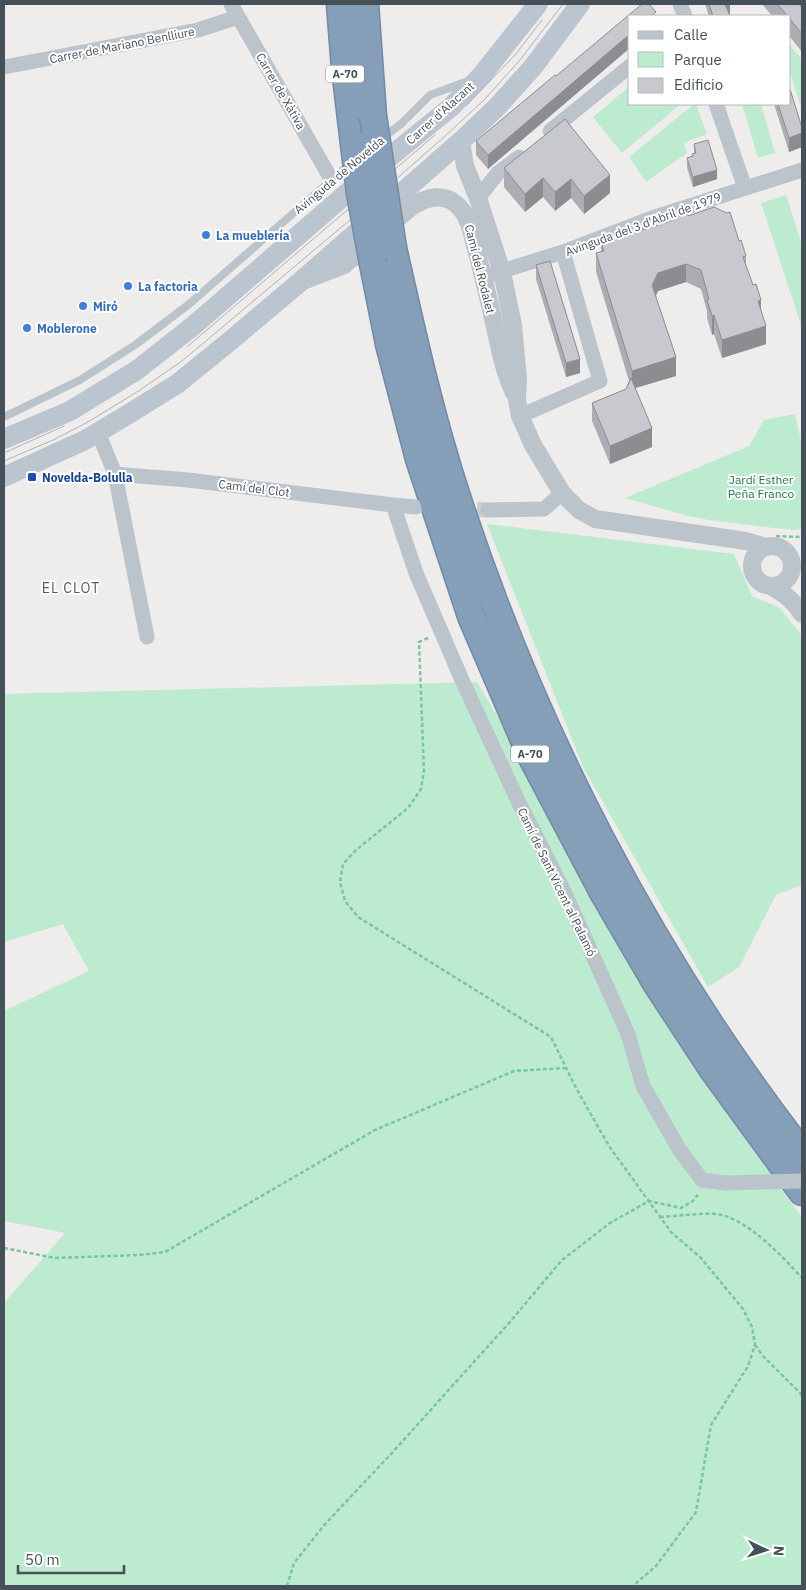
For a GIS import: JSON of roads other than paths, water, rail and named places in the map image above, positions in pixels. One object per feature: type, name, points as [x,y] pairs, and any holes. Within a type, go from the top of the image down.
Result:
[{"type":"highway","name":"A-70","points":[[340,4],[345,68],[365,154],[360,193],[420,365],[456,496],[508,641],[540,716],[604,844],[674,968],[748,1081],[802,1153]]},
{"type":"highway","name":"A-70","points":[[365,4],[389,344],[422,468],[471,616],[530,754],[604,894],[656,983],[713,1070],[802,1192]]},
{"type":"main road","name":"Carrer d'Alacant","points":[[365,154],[451,107],[481,76],[538,4]]},
{"type":"main road","points":[[4,477],[98,432],[177,384],[300,282],[462,141],[533,67],[580,4]]},
{"type":"main road","name":"Avinguda de Novelda","points":[[4,439],[70,411],[137,370],[193,326],[365,154]]},
{"type":"street","name":"Carrer de Mariano Benlliure","points":[[4,67],[198,30],[234,10]]},
{"type":"street","name":"Carrer de Xàtiva","points":[[234,10],[331,179]]},
{"type":"street","points":[[542,138],[628,68]]},
{"type":"street","points":[[716,105],[746,188]]},
{"type":"street","name":"Camí del Rodalet","points":[[462,141],[465,166],[478,198],[502,272],[514,333],[519,408]]},
{"type":"street","points":[[478,198],[498,174],[527,150]]},
{"type":"street","name":"Avinguda del 3 d'Abril de 1979","points":[[483,277],[563,252],[652,218],[802,170]]},
{"type":"street","name":"Camí del Rodalet","points":[[300,282],[344,265],[410,208],[422,200],[436,197],[450,200],[466,216],[483,277],[506,377],[533,444],[562,493],[579,510],[595,519],[683,533],[802,548]]},
{"type":"street","points":[[519,408],[600,381],[563,252]]},
{"type":"street","points":[[98,432],[115,474],[147,637]]},
{"type":"street","name":"Camí del Clot","points":[[115,474],[188,480],[393,505]]},
{"type":"street","points":[[488,510],[544,509],[562,493]]},
{"type":"street","points":[[393,505],[416,507]]},
{"type":"street","name":"Camí de Sant Vicent al Palamó","points":[[393,505],[416,573],[441,631],[518,803],[563,889],[628,1034],[643,1086],[679,1149],[702,1180],[726,1183],[802,1181]]},
{"type":"street","points":[[726,538],[740,550],[752,566]]},
{"type":"street","points":[[773,543],[788,554],[795,569],[799,608],[784,594],[757,580],[753,573],[754,558],[759,551],[773,543]]},
{"type":"street","points":[[770,586],[781,584],[795,569]]},
{"type":"lane","name":"Avinguda de Novelda","points":[[4,417],[80,380],[135,345],[188,305],[331,179],[365,154]]},
{"type":"tunnel","points":[[454,508],[488,510]]},
{"type":"tram line","points":[[4,461],[53,440],[88,422],[182,361],[344,225],[484,100],[520,60],[563,4]]},
{"type":"tram line","points":[[466,106],[515,55],[542,20]]},
{"type":"tram line","points":[[188,346],[435,135]]},
{"type":"tram line","points":[[4,453],[64,426]]},
{"type":"place","name":"La mueblería","points":[[206,235]]},
{"type":"place","name":"La factoria","points":[[128,286]]},
{"type":"place","name":"Miró","points":[[83,306]]},
{"type":"place","name":"Moblerone","points":[[27,328]]},
{"type":"place","name":"Novelda-Bolulla","points":[[32,477]]},
{"type":"district","name":"EL CLOT","points":[[71,588]]},
{"type":"park label","name":"Jardí Esther Peña Franco","points":[[761,486]]}]
